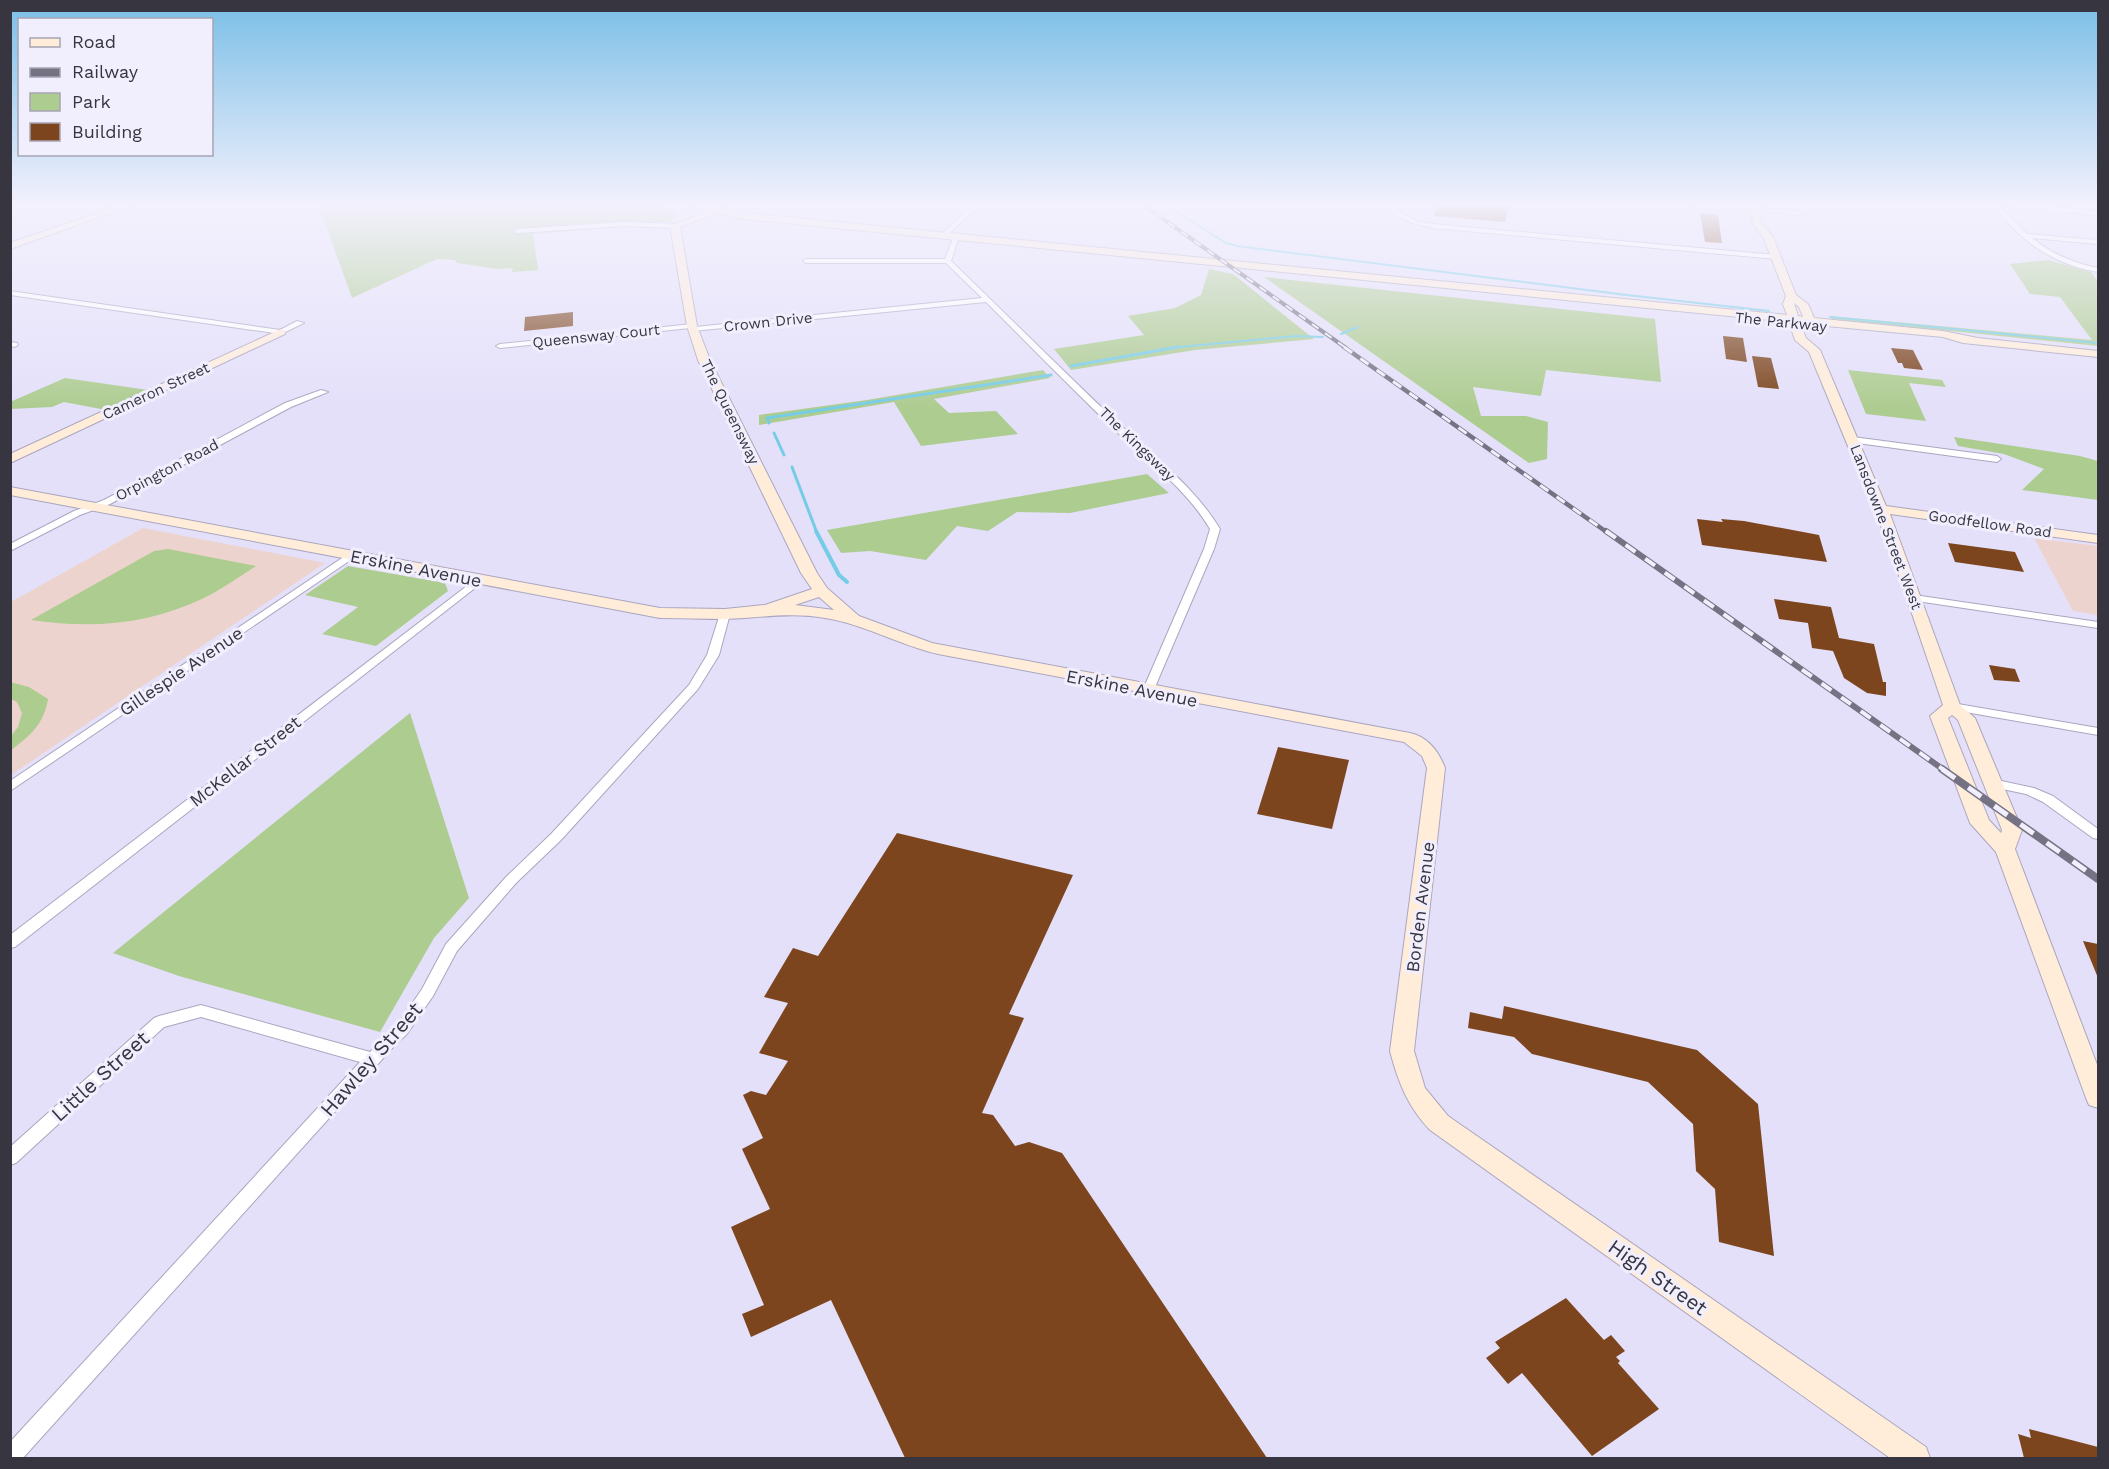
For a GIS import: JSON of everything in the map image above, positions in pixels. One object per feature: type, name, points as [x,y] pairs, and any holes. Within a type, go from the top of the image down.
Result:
[{"type":"main road","name":"The Queensway","points":[[686,273],[692,328],[704,360],[730,414],[809,573],[821,591],[857,621]]},
{"type":"main road","name":"The Parkway","points":[[1326,273],[2098,354]]},
{"type":"main road","name":"Lansdowne Street West","points":[[1782,273],[1791,296],[1804,306],[1817,342],[1813,349]]},
{"type":"main road","name":"Lansdowne Street West","points":[[1791,296],[1788,304],[1801,340],[1813,349],[1853,440],[1881,509],[1952,707],[1966,718],[2012,830],[2005,849]]},
{"type":"main road","name":"Cameron Street","points":[[10,459],[281,332]]},
{"type":"main road","name":"Erskine Avenue","points":[[10,491],[660,613],[725,614],[767,610],[821,591]]},
{"type":"main road","name":"Goodfellow Road","points":[[1881,509],[2098,539]]},
{"type":"main road","points":[[767,610],[817,611],[857,621]]},
{"type":"main road","name":"Erskine Avenue","points":[[857,621],[890,635],[931,648],[1148,692],[1410,738]]},
{"type":"main road","name":"Lansdowne Street West","points":[[1952,707],[1939,716],[1980,823],[2005,849],[2098,1098]]},
{"type":"main road","name":"Borden Avenue","points":[[1410,738],[1430,753],[1436,768],[1402,1051],[1411,1087]]},
{"type":"main road","name":"High Street","points":[[1411,1087],[1420,1104],[1439,1123],[1915,1458]]},
{"type":"street","name":"The Kingsway","points":[[960,273],[1190,495],[1206,512],[1215,529],[1209,549],[1148,692]]},
{"type":"street","points":[[10,293],[281,332]]},
{"type":"street","name":"Crown Drive","points":[[692,328],[987,300]]},
{"type":"street","name":"Cameron Street","points":[[281,332],[300,322]]},
{"type":"street","name":"Queensway Court","points":[[500,346],[692,328]]},
{"type":"street","name":"Orpington Road","points":[[10,548],[77,513],[95,507],[288,405],[324,392]]},
{"type":"street","points":[[1853,440],[1997,459]]},
{"type":"street","name":"Gillespie Avenue","points":[[10,787],[351,555]]},
{"type":"street","name":"McKellar Street","points":[[10,943],[480,579]]},
{"type":"street","points":[[1914,598],[2098,625]]},
{"type":"street","name":"Hawley Street","points":[[10,1458],[402,1030],[428,992],[451,948],[511,880],[556,837],[694,687],[713,655],[725,614]]},
{"type":"street","points":[[1952,707],[2098,732]]},
{"type":"street","points":[[1992,783],[2030,791],[2048,799],[2098,835]]},
{"type":"street","name":"Little Street","points":[[10,1158],[159,1022],[201,1011],[373,1059]]},
{"type":"shaded area","points":[[143,528],[325,563],[11,775],[11,602]]},
{"type":"shaded area","points":[[2034,538],[2098,546],[2098,615],[2073,611]]},
{"type":"green space","points":[[343,273],[407,273],[352,298]]},
{"type":"green space","points":[[1208,273],[1233,274],[1314,339],[1195,350],[1071,370],[1054,349],[1144,335],[1128,316],[1175,308],[1201,295]]},
{"type":"green space","points":[[2016,273],[2091,273],[2098,282],[2098,346],[1832,319],[1831,316],[2092,340],[2060,297],[2030,294]]},
{"type":"green space","points":[[1264,277],[1655,319],[1661,382],[1546,370],[1541,396],[1473,387],[1481,416],[1526,416],[1548,422],[1547,459],[1529,463]]},
{"type":"green space","points":[[1043,370],[1050,378],[934,399],[949,413],[996,411],[1018,434],[921,446],[894,402],[759,425],[759,415],[867,400]]},
{"type":"green space","points":[[1848,370],[1942,380],[1946,387],[1909,383],[1926,421],[1866,414]]},
{"type":"green space","points":[[65,378],[148,390],[106,410],[64,402],[52,407],[11,409],[10,402]]},
{"type":"green space","points":[[1954,437],[2080,456],[2098,461],[2098,500],[2022,490],[2044,469],[2004,454],[1958,446]]},
{"type":"green space","points":[[1147,474],[1169,493],[1070,513],[1017,512],[988,531],[957,526],[926,560],[870,551],[841,553],[827,530]]},
{"type":"green space","points":[[168,549],[256,566],[204,598],[162,614],[119,623],[98,624],[31,620],[154,551]]},
{"type":"green space","points":[[348,566],[445,583],[448,591],[376,646],[322,634],[358,607],[305,595]]},
{"type":"green space","points":[[10,682],[29,687],[48,699],[43,716],[35,729],[11,750],[11,736],[18,727],[22,713],[17,702],[11,699]]},
{"type":"green space","points":[[410,713],[469,898],[434,938],[380,1032],[179,976],[113,953]]},
{"type":"building","points":[[573,312],[573,326],[524,331],[525,317]]},
{"type":"building","points":[[1723,336],[1743,338],[1747,362],[1726,359]]},
{"type":"building","points":[[1891,348],[1913,350],[1923,370],[1904,368],[1902,363],[1898,363]]},
{"type":"building","points":[[1752,356],[1771,358],[1779,389],[1758,387]]},
{"type":"building","points":[[1697,519],[1723,522],[1721,519],[1744,521],[1819,535],[1827,562],[1702,545]]},
{"type":"building","points":[[1948,543],[2015,552],[2024,572],[1955,562]]},
{"type":"building","points":[[1774,599],[1831,607],[1839,638],[1874,644],[1883,682],[1886,682],[1886,696],[1867,693],[1844,678],[1833,651],[1812,648],[1808,623],[1779,619]]},
{"type":"building","points":[[1989,665],[2015,669],[2020,682],[1994,680]]},
{"type":"building","points":[[1278,747],[1349,760],[1332,829],[1257,814]]},
{"type":"building","points":[[897,833],[1073,875],[1009,1014],[1024,1018],[982,1113],[993,1115],[1015,1146],[1029,1142],[1062,1153],[1267,1458],[905,1458],[831,1300],[751,1337],[742,1314],[764,1305],[731,1227],[770,1209],[742,1149],[763,1138],[743,1095],[751,1091],[766,1095],[788,1061],[759,1053],[788,1003],[764,997],[793,948],[818,956]]},
{"type":"building","points":[[2083,941],[2098,944],[2098,978]]},
{"type":"building","points":[[1504,1006],[1697,1050],[1758,1104],[1774,1256],[1719,1242],[1715,1189],[1696,1171],[1693,1124],[1648,1082],[1532,1054],[1514,1037],[1468,1028],[1470,1012],[1502,1019]]},
{"type":"building","points":[[1566,1298],[1604,1340],[1611,1335],[1625,1351],[1616,1357],[1620,1361],[1618,1363],[1659,1409],[1592,1456],[1522,1373],[1508,1384],[1486,1358],[1500,1348],[1495,1342]]},
{"type":"building","points":[[2029,1429],[2098,1447],[2098,1458],[2024,1458],[2018,1434],[2031,1438]]},
{"type":"waterway","points":[[1448,273],[1619,294]]},
{"type":"waterway","points":[[1618,294],[1769,311]]},
{"type":"waterway","points":[[1830,317],[2098,343]]},
{"type":"waterway","points":[[1341,334],[1358,327]]},
{"type":"waterway","points":[[1176,347],[1296,336],[1323,337]]},
{"type":"waterway","points":[[1071,366],[1176,347]]},
{"type":"waterway","points":[[1169,348],[1176,347]]},
{"type":"waterway","points":[[769,423],[767,418],[1051,375]]},
{"type":"waterway","points":[[774,433],[784,455]]},
{"type":"waterway","points":[[792,467],[817,533]]},
{"type":"waterway","points":[[817,533],[839,575],[847,582]]},
{"type":"railway","points":[[1239,273],[1346,348]]},
{"type":"railway","points":[[1344,347],[1608,533]]},
{"type":"railway","points":[[1606,531],[1944,770]]},
{"type":"railway","points":[[1942,769],[2098,879]]}]
